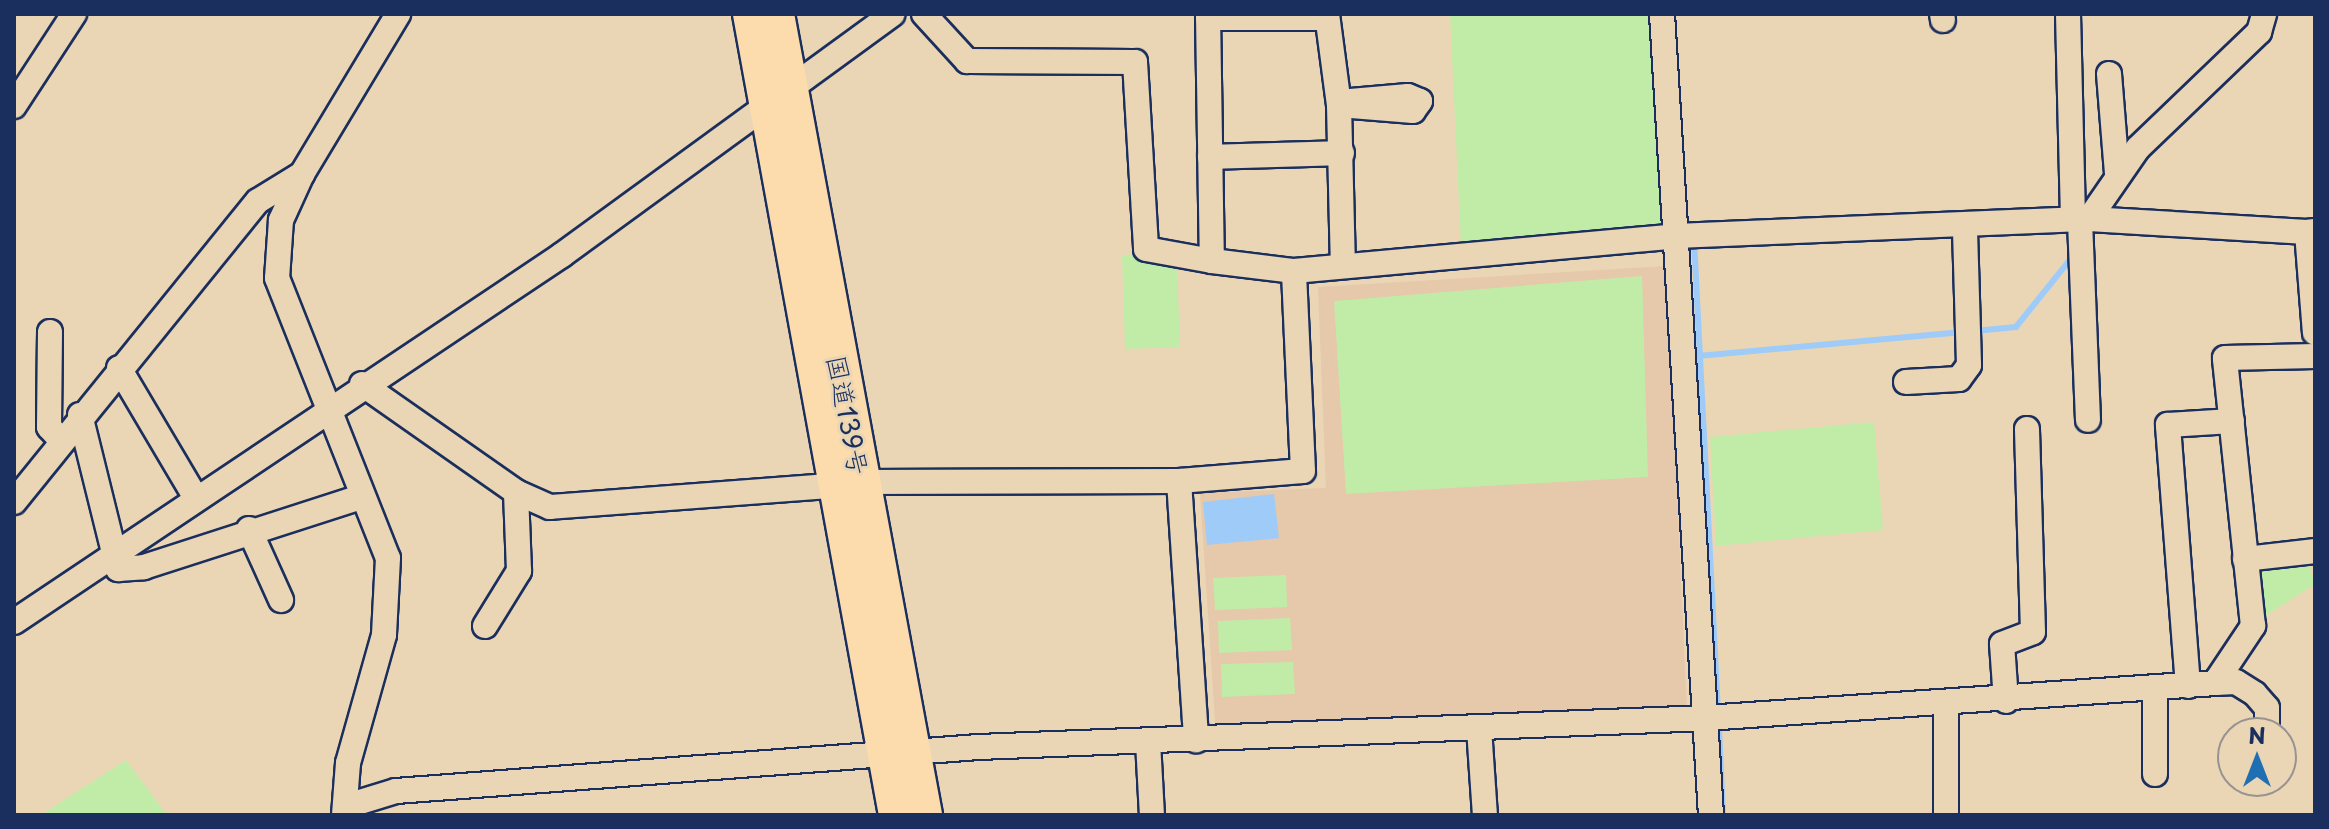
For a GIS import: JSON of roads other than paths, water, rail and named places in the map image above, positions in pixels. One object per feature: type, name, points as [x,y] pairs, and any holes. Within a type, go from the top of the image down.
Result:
[{"type":"highway","name":"国道139号","points":[[750,14],[777,98],[899,758],[925,815]]},
{"type":"highway","name":"国道139号","points":[[777,14],[777,98]]},
{"type":"highway","name":"国道139号","points":[[896,815],[899,758]]},
{"type":"street","points":[[14,106],[74,14]]},
{"type":"street","points":[[398,14],[302,174],[281,220],[277,278],[325,410],[388,558],[384,635],[348,763],[346,811],[396,791],[1148,742],[1946,705],[2215,683],[2236,682],[2255,694],[2267,708],[2267,717]]},
{"type":"street","points":[[14,622],[362,384],[562,255],[892,14]]},
{"type":"street","points":[[924,14],[967,61],[1135,62],[1146,249],[1294,271],[1343,264],[1676,236],[1965,227],[2081,220],[2311,232],[2315,333]]},
{"type":"street","points":[[1662,14],[1711,815]]},
{"type":"street","points":[[2068,14],[2061,140],[2081,220],[2088,420]]},
{"type":"street","points":[[2081,220],[2173,108],[2259,32],[2264,14]]},
{"type":"street","points":[[1212,261],[1208,16],[1326,16],[1339,104],[1343,264]]},
{"type":"street","points":[[2109,74],[2117,173]]},
{"type":"street","points":[[1210,157],[1342,153]]},
{"type":"street","points":[[14,502],[60,439],[258,201],[302,174]]},
{"type":"street","points":[[1906,382],[1959,379],[1969,365],[1965,227]]},
{"type":"street","points":[[362,384],[516,492],[550,507],[846,484],[1179,481],[1303,471],[1294,271]]},
{"type":"street","points":[[50,332],[49,427],[60,439]]},
{"type":"street","points":[[2215,683],[2253,626],[2225,358],[2315,356]]},
{"type":"street","points":[[119,368],[196,498]]},
{"type":"street","points":[[80,415],[118,569],[144,567],[249,529],[361,497]]},
{"type":"street","points":[[2188,686],[2168,425],[2232,421]]},
{"type":"street","points":[[2006,701],[2002,644],[2033,632],[2027,429]]},
{"type":"street","points":[[1179,481],[1196,740]]},
{"type":"street","points":[[485,626],[519,571],[516,492]]},
{"type":"street","points":[[249,529],[281,600]]},
{"type":"street","points":[[2245,559],[2315,551]]},
{"type":"street","points":[[2155,690],[2155,774]]},
{"type":"street","points":[[1946,705],[1946,815]]},
{"type":"street","points":[[1479,728],[1485,815]]},
{"type":"street","points":[[1148,742],[1152,815]]},
{"type":"water","points":[[1274,494],[1279,538],[1207,545],[1203,502]]},
{"type":"waterway","points":[[1694,239],[1718,707]]},
{"type":"waterway","points":[[1975,331],[2016,327],[2072,257]]},
{"type":"waterway","points":[[1698,356],[1963,332]]},
{"type":"waterway","points":[[1719,729],[1723,815]]}]
